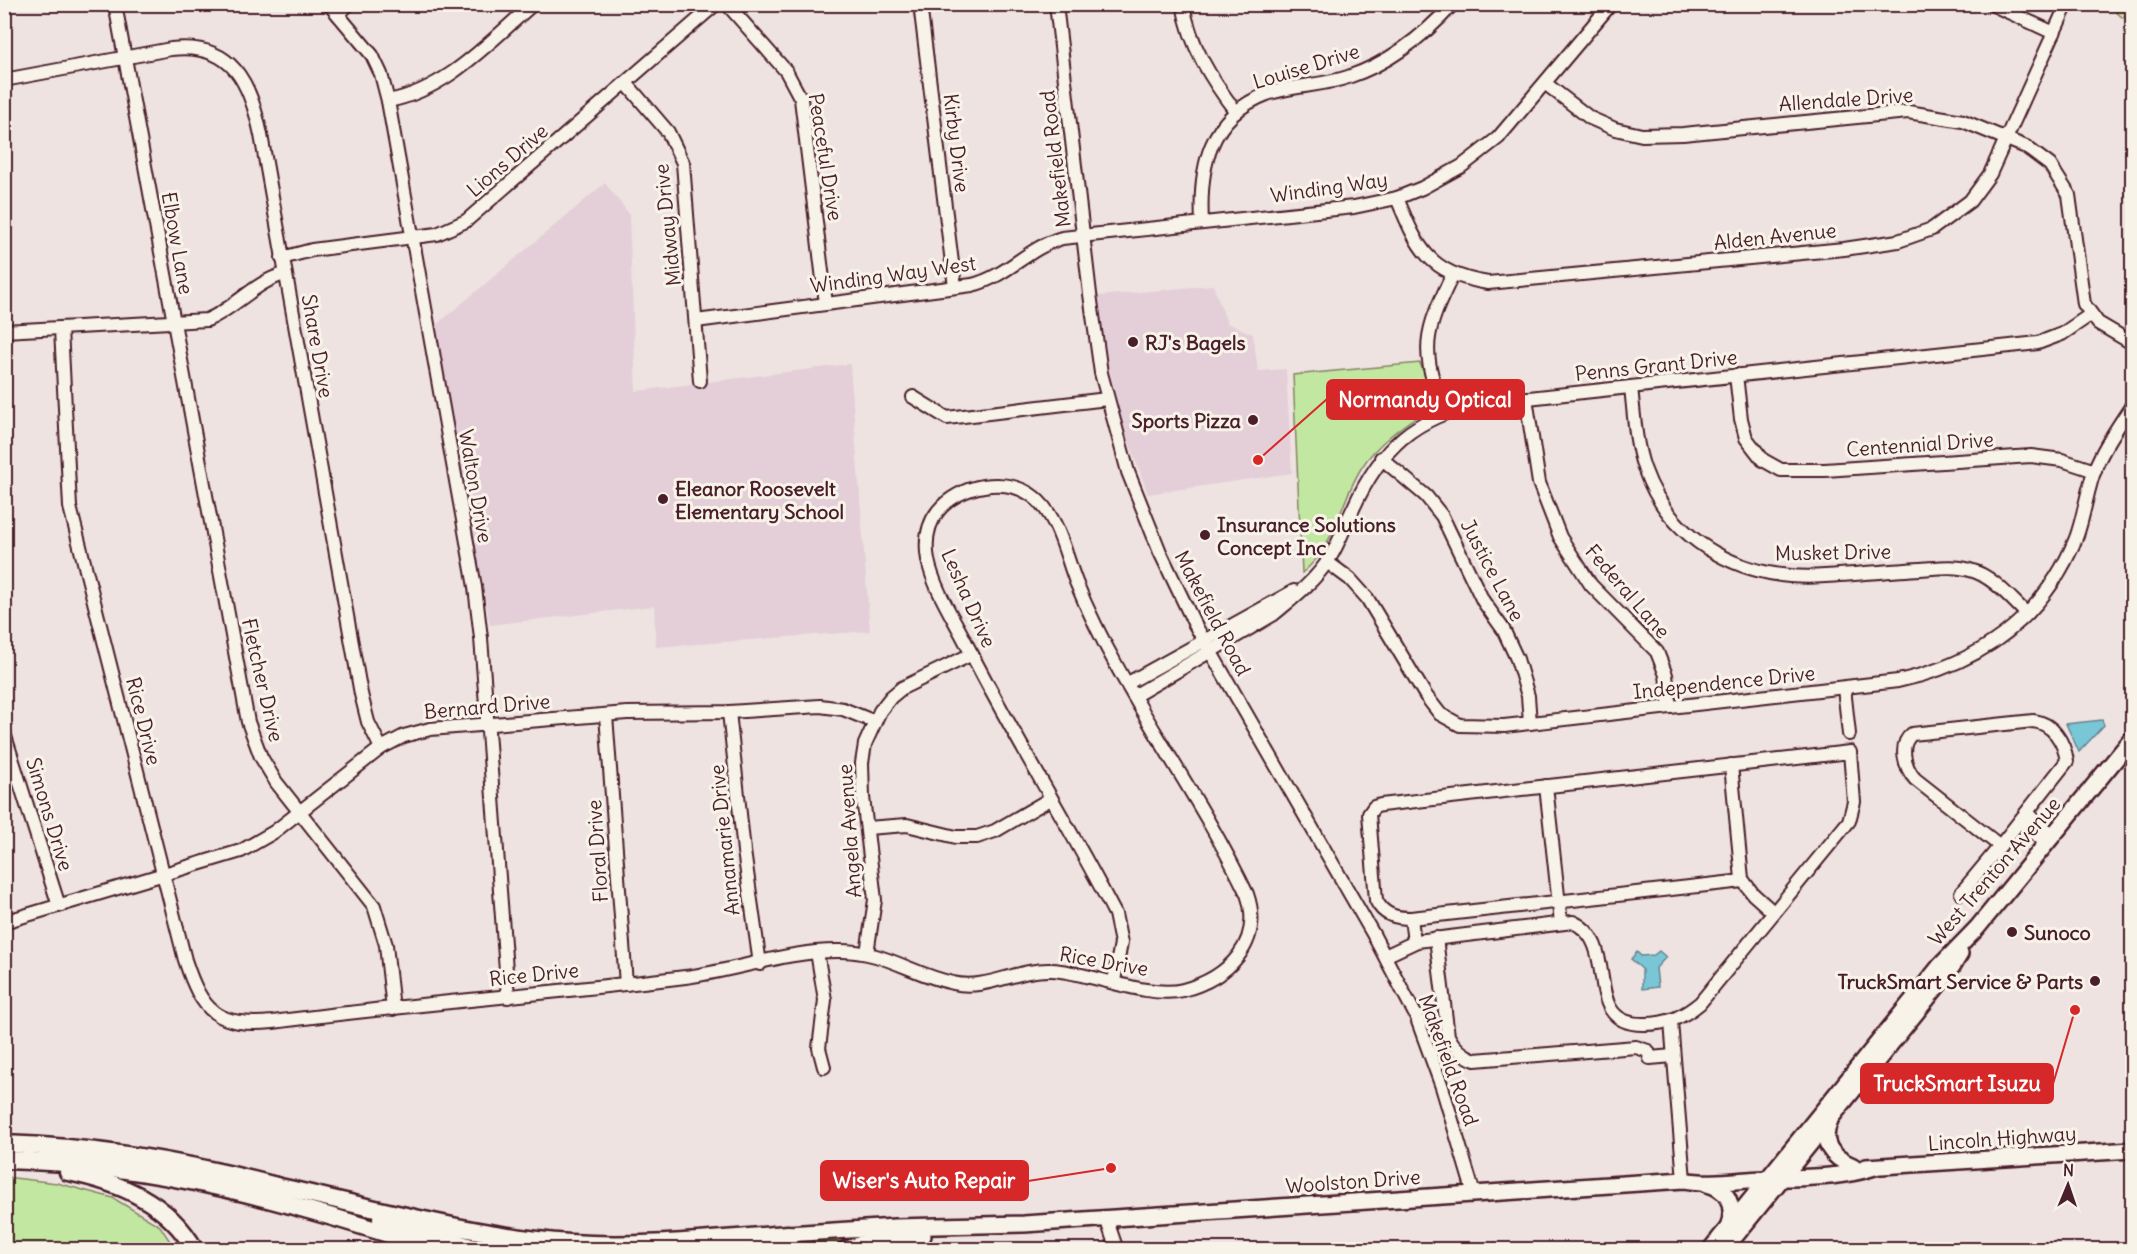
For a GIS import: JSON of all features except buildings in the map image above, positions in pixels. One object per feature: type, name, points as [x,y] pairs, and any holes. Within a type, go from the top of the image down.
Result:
[{"type":"highway","points":[[4,1144],[79,1149],[142,1157],[477,1230],[547,1241],[624,1245],[789,1244]]},
{"type":"highway","points":[[4,1161],[84,1175],[133,1192],[171,1218],[195,1250]]},
{"type":"highway","points":[[4,1161],[110,1167],[202,1182],[294,1204],[439,1250]]},
{"type":"highway","points":[[267,1184],[480,1250]]},
{"type":"main road","name":"West Trenton Avenue","points":[[1778,1174],[1940,966],[1975,931],[2133,740]]},
{"type":"main road","points":[[1710,1250],[1832,1117],[1948,973],[1975,931]]},
{"type":"main road","points":[[1832,1117],[1826,1132],[1827,1146],[1836,1158],[1852,1166]]},
{"type":"main road","name":"Lincoln Highway","points":[[1778,1174],[1852,1166],[1875,1167],[2133,1150]]},
{"type":"main road","name":"Lincoln Highway","points":[[1778,1174],[1853,1174],[1875,1167]]},
{"type":"main road","name":"Woolston Drive","points":[[1684,1180],[1701,1174],[1778,1174]]},
{"type":"main road","points":[[1724,1250],[1778,1174]]},
{"type":"main road","name":"Woolston Drive","points":[[789,1244],[895,1227],[1024,1224],[1684,1180],[1701,1183],[1778,1174]]},
{"type":"main road","points":[[1701,1183],[1719,1188],[1729,1198],[1731,1212],[1728,1228]]},
{"type":"main road","name":"Woolston Drive","points":[[845,1250],[873,1240],[982,1231],[1024,1224]]},
{"type":"street","name":"Elbow Lane","points":[[4,331],[172,324],[115,4]]},
{"type":"street","points":[[333,9],[349,4]]},
{"type":"street","points":[[388,101],[408,97],[437,83],[459,68],[533,4]]},
{"type":"street","name":"Lions Drive","points":[[282,258],[312,250],[437,234],[466,221],[717,4]]},
{"type":"street","name":"Peaceful Drive","points":[[727,4],[786,71],[801,99],[826,304]]},
{"type":"street","name":"Kirby Drive","points":[[920,4],[955,287]]},
{"type":"street","name":"Makefield Road","points":[[1056,4],[1090,294],[1107,399],[1138,502],[1206,646],[1385,956],[1428,1046],[1474,1194]]},
{"type":"street","points":[[1184,4],[1191,38],[1198,55],[1236,112]]},
{"type":"street","name":"Louise Drive","points":[[1202,222],[1200,186],[1206,157],[1218,133],[1236,112],[1267,94],[1333,81],[1388,59],[1424,34],[1453,4]]},
{"type":"street","name":"Winding Way","points":[[1084,235],[1354,207],[1397,198],[1441,179],[1484,151],[1514,122],[1611,4]]},
{"type":"street","points":[[1991,4],[2054,33]]},
{"type":"street","name":"Alden Avenue","points":[[1397,198],[1417,244],[1431,259],[1453,274],[1472,281],[1505,284],[1898,241],[1932,230],[1970,201],[1990,174],[2008,139],[2067,4]]},
{"type":"street","name":"Walton Drive","points":[[333,9],[372,55],[381,74],[388,101],[475,587],[481,638],[508,997]]},
{"type":"street","name":"Share Drive","points":[[4,80],[171,49],[195,48],[217,55],[240,76],[250,91],[256,112],[361,694],[368,722],[381,748]]},
{"type":"street","name":"Midway Drive","points":[[626,83],[668,132],[683,163],[700,381]]},
{"type":"street","name":"Allendale Drive","points":[[1546,84],[1590,118],[1615,129],[1642,135],[1683,134],[1908,112],[1963,121],[2008,139],[2026,147],[2050,165],[2069,195],[2081,293],[2090,315]]},
{"type":"street","name":"Winding Way West","points":[[696,321],[985,282],[1048,242],[1084,235]]},
{"type":"street","points":[[172,324],[213,317],[230,308],[263,281],[285,274]]},
{"type":"street","points":[[1445,413],[1430,374],[1427,338],[1436,308],[1453,274]]},
{"type":"street","points":[[2090,315],[2098,323],[2133,343]]},
{"type":"street","name":"Penns Grant Drive","points":[[1206,646],[1274,614],[1308,584],[1327,562],[1364,486],[1381,458],[1406,434],[1445,413],[1482,403],[2038,344],[2062,334],[2090,315]]},
{"type":"street","name":"Fletcher Drive","points":[[172,324],[248,722],[268,769],[374,906],[386,945],[393,1009]]},
{"type":"street","name":"Rice Drive","points":[[61,329],[70,507],[194,988],[214,1014],[230,1021],[253,1024],[626,984],[709,974],[818,952],[867,953],[892,960],[939,979],[965,985],[1038,970],[1061,971],[1176,991],[1209,980],[1239,956],[1252,926],[1251,904],[1238,875],[1128,683]]},
{"type":"street","name":"Centennial Drive","points":[[1736,375],[1741,419],[1746,438],[1763,460],[1781,470],[1826,470],[2031,456],[2062,460],[2095,471]]},
{"type":"street","name":"Musket Drive","points":[[1631,387],[1640,455],[1649,480],[1675,519],[1715,554],[1742,567],[1780,576],[1822,576],[1946,567],[1969,569],[1992,582],[2027,614]]},
{"type":"street","points":[[913,397],[947,418],[1107,399]]},
{"type":"street","name":"Federal Lane","points":[[1526,398],[1539,483],[1560,537],[1591,585],[1657,652],[1666,675],[1670,707]]},
{"type":"street","points":[[2095,471],[2105,448],[2133,405]]},
{"type":"street","name":"Justice Lane","points":[[1381,458],[1426,496],[1442,516],[1483,601],[1503,629],[1518,659],[1528,696],[1530,723]]},
{"type":"street","name":"Independence Drive","points":[[1327,562],[1350,579],[1367,598],[1426,696],[1440,714],[1452,722],[1467,726],[1530,723],[1844,688],[1909,679],[1959,662],[2001,638],[2027,614],[2045,593],[2066,560],[2081,522],[2095,471]]},
{"type":"street","name":"Lesha Drive","points":[[1114,981],[1121,943],[1115,914],[972,654],[929,562],[927,548],[930,525],[944,505],[961,493],[979,487],[1017,488],[1031,495],[1049,514],[1077,584],[1128,683]]},
{"type":"street","points":[[1128,683],[1206,646]]},
{"type":"street","points":[[1134,696],[1206,646]]},
{"type":"street","name":"Angela Avenue","points":[[867,953],[875,900],[861,763],[875,722],[885,703],[902,688],[972,654]]},
{"type":"street","points":[[1844,688],[1849,734]]},
{"type":"street","name":"Bernard Drive","points":[[4,922],[241,851],[274,832],[381,748],[414,733],[606,715],[729,712],[834,706],[875,722]]},
{"type":"street","name":"Annamarie Drive","points":[[729,712],[744,851],[760,964]]},
{"type":"street","name":"Floral Drive","points":[[606,715],[626,984]]},
{"type":"street","points":[[1961,893],[2000,846],[2067,761],[2052,728],[2046,723],[2033,721],[1912,734],[1908,738],[1905,750],[1910,773],[2000,846]]},
{"type":"street","name":"Simons Drive","points":[[4,733],[58,906]]},
{"type":"street","points":[[1385,956],[1414,942],[1436,938],[1573,922],[1584,927],[1592,936],[1597,948],[1604,995],[1609,1007],[1617,1015],[1636,1024],[1671,1022],[1700,1003],[1852,813],[1854,791],[1850,752],[1381,805],[1371,810],[1368,820],[1376,900],[1387,914],[1411,918],[1743,881]]},
{"type":"street","points":[[1731,765],[1743,881],[1773,912]]},
{"type":"street","points":[[1546,786],[1561,922]]},
{"type":"street","points":[[867,828],[907,825],[956,837],[977,837],[995,831],[1050,799]]},
{"type":"street","points":[[2023,817],[2049,839]]},
{"type":"street","points":[[1411,918],[1414,942]]},
{"type":"street","points":[[1436,938],[1448,1036],[1456,1049],[1466,1057],[1475,1060],[1636,1047],[1648,1051],[1650,1058],[1673,1056]]},
{"type":"street","points":[[818,952],[825,1000],[819,1048],[824,1067]]},
{"type":"street","points":[[1671,1022],[1684,1180]]},
{"type":"street","points":[[1106,1218],[1116,1250]]},
{"type":"shaded area","name":"Eleanor Roosevelt Elementary School","points":[[605,183],[629,214],[636,391],[850,364],[870,631],[656,647],[654,606],[490,625],[435,326]]},
{"type":"shaded area","points":[[1213,285],[1227,323],[1253,334],[1258,371],[1286,369],[1292,473],[1148,494],[1125,431],[1108,365],[1098,296]]},
{"type":"green space","points":[[2108,5],[2132,5],[2132,7],[2123,18]]},
{"type":"green space","points":[[1420,363],[1435,404],[1396,432],[1369,457],[1354,481],[1323,550],[1302,573],[1293,375]]},
{"type":"green space","points":[[5,1177],[57,1183],[113,1198],[160,1226],[175,1249],[5,1249]]},
{"type":"green space","points":[[861,1236],[837,1249],[797,1249],[797,1242],[801,1240]]},
{"type":"water","points":[[2102,720],[2104,725],[2079,752],[2066,724]]},
{"type":"water","points":[[1659,951],[1666,957],[1656,968],[1658,987],[1642,989],[1642,969],[1631,959],[1637,952],[1641,956],[1654,955]]},
{"type":"place","name":"RJ's Bagels","points":[[1133,342]]},
{"type":"place","name":"Sports Pizza","points":[[1253,420]]},
{"type":"place","name":"Normandy Optical","points":[[1258,460]]},
{"type":"place","name":"Eleanor Roosevelt Elementary School","points":[[663,499]]},
{"type":"place","name":"Insurance Solutions Concept Inc","points":[[1205,535]]},
{"type":"place","name":"Sunoco","points":[[2012,932]]},
{"type":"place","name":"TruckSmart Service & Parts","points":[[2095,981]]},
{"type":"place","name":"TruckSmart Isuzu","points":[[2075,1010]]},
{"type":"place","name":"Wiser's Auto Repair","points":[[1111,1168]]}]
